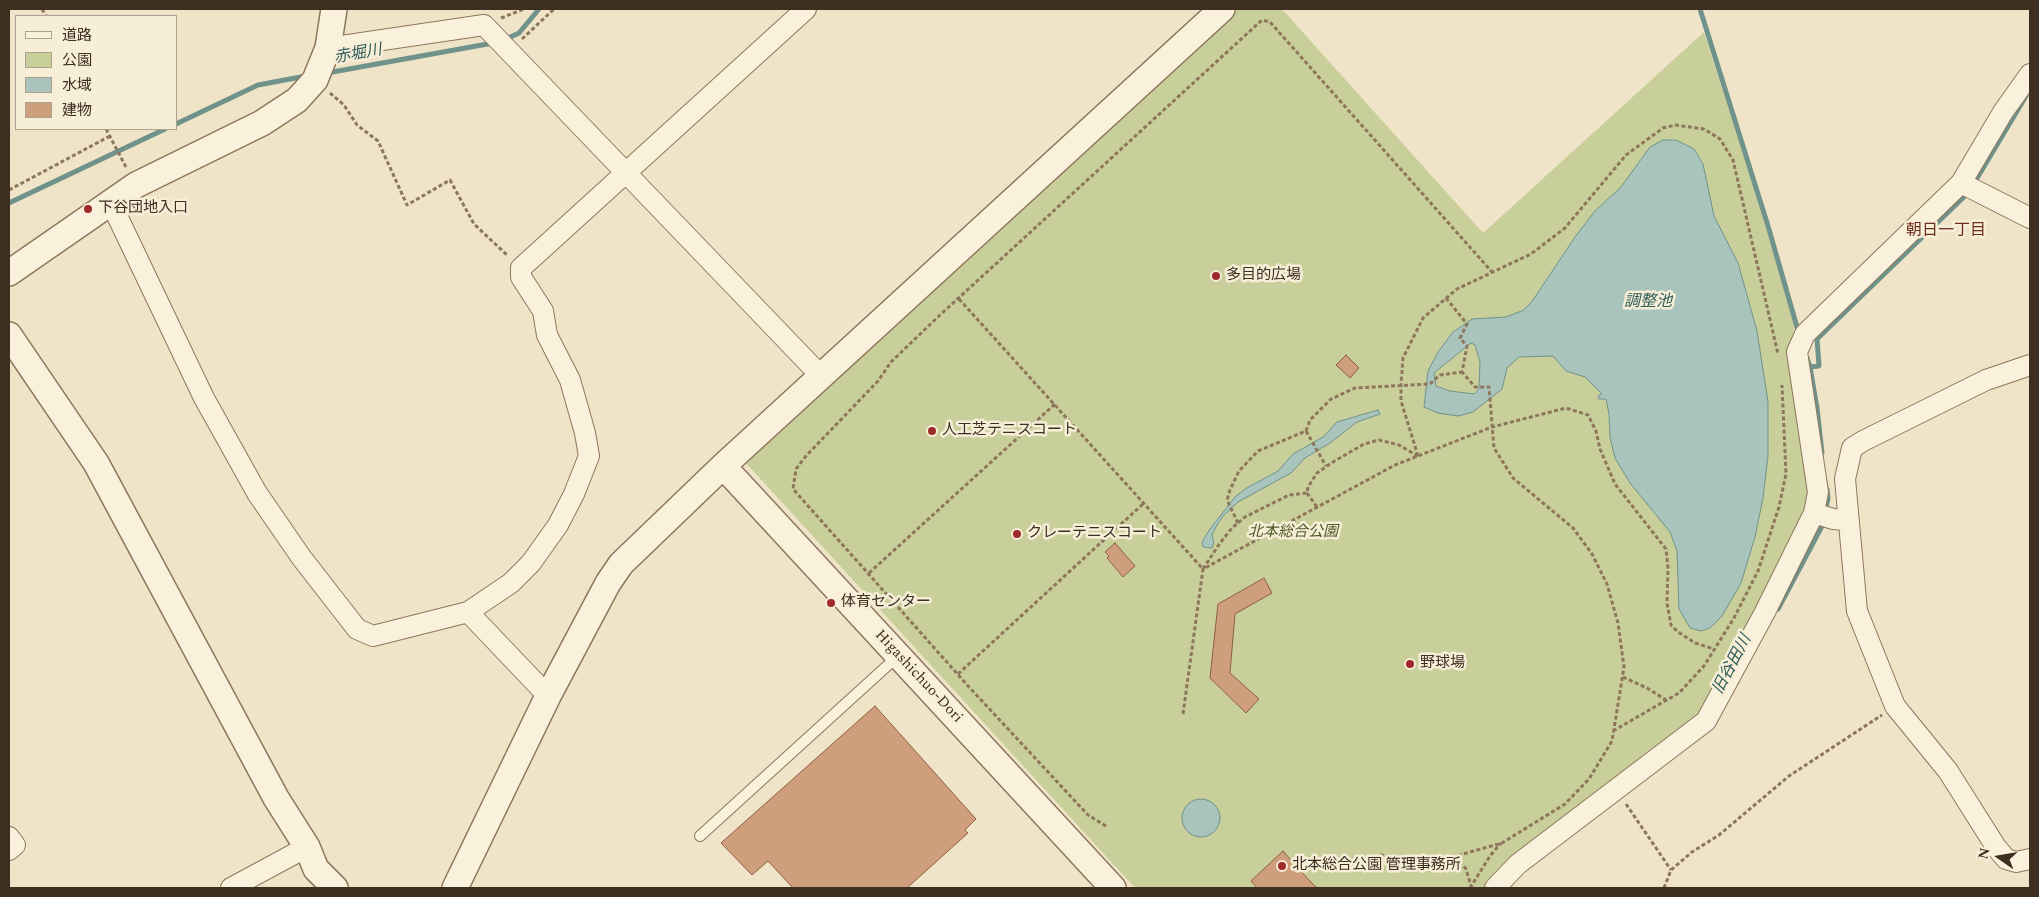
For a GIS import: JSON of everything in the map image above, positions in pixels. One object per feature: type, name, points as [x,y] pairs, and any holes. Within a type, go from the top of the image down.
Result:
[{"type":"street","points":[[9,273],[110,201],[136,185],[262,123],[297,100],[315,80],[328,48],[334,9]]},
{"type":"street","points":[[110,201],[204,398],[257,493],[301,557],[358,629],[373,636],[468,612],[511,583],[531,563],[558,526],[574,494],[589,456],[570,380],[547,335],[543,311],[521,277],[521,268],[806,9]]},
{"type":"street","points":[[455,888],[548,696],[608,583],[621,564],[723,466],[1222,9]]},
{"type":"street","points":[[328,48],[484,24],[821,376]]},
{"type":"street","points":[[2030,74],[2003,112],[1962,183],[1805,334],[1797,352],[1818,492],[1828,517],[1857,612],[1895,706],[1948,771],[1996,848],[2006,859],[2016,862],[2030,860]]},
{"type":"street","points":[[1962,183],[2030,218]]},
{"type":"street","points":[[9,335],[96,463],[276,798],[308,847],[316,869],[335,888]]},
{"type":"street","points":[[1495,888],[1518,864],[1706,721],[1765,612],[1828,517],[1845,479],[1852,448],[1905,418],[1986,380],[2030,365]]},
{"type":"street","name":"Higashichuo-Dori","points":[[723,466],[1112,888]]},
{"type":"street","points":[[468,612],[548,696]]},
{"type":"street","points":[[9,837],[15,846],[9,850]]},
{"type":"street","points":[[231,888],[308,847]]},
{"type":"lane","points":[[700,836],[898,656]]},
{"type":"path","points":[[484,24],[524,9]]},
{"type":"path","points":[[510,51],[554,9]]},
{"type":"path","points":[[1106,826],[1088,815],[958,674],[793,489],[796,469],[806,456],[878,381],[891,362],[1262,20],[1270,22],[1492,272]]},
{"type":"path","points":[[315,80],[344,105],[357,125],[378,141],[407,205],[450,180],[474,224],[521,268]]},
{"type":"path","points":[[1418,456],[1401,401],[1401,385],[1403,358],[1423,318],[1457,289],[1531,254],[1565,228],[1626,154],[1663,128],[1675,125],[1704,129],[1720,139],[1733,160],[1776,342],[1778,360]]},
{"type":"path","points":[[107,130],[136,185]]},
{"type":"path","points":[[9,190],[110,136]]},
{"type":"path","points":[[959,298],[1203,569]]},
{"type":"path","points":[[1446,298],[1466,324],[1460,338],[1467,346],[1462,372]]},
{"type":"path","points":[[1238,523],[1227,500],[1239,471],[1258,451],[1306,431],[1310,420],[1331,399],[1355,388],[1430,384],[1440,374],[1453,372],[1462,372],[1475,387],[1489,388],[1494,448],[1513,478],[1572,528],[1592,554],[1607,584],[1618,623],[1624,667],[1612,741],[1589,779],[1565,804],[1502,843],[1490,856],[1471,887]]},
{"type":"path","points":[[1613,731],[1679,693],[1704,666],[1734,618],[1758,571],[1779,507],[1786,474],[1781,378]]},
{"type":"path","points":[[869,573],[1055,404]]},
{"type":"path","points":[[1203,569],[1395,465],[1492,427],[1566,408],[1588,415],[1596,431],[1600,449],[1615,484],[1666,549],[1668,568],[1666,603],[1671,625],[1695,643],[1714,649]]},
{"type":"path","points":[[1306,431],[1326,466]]},
{"type":"path","points":[[1317,507],[1307,493],[1308,487],[1317,473],[1364,444],[1379,440],[1399,445],[1418,456]]},
{"type":"path","points":[[1183,714],[1203,569],[1220,543],[1245,517],[1289,495],[1307,493]]},
{"type":"path","points":[[958,674],[1144,503]]},
{"type":"path","points":[[1623,677],[1647,688],[1666,700]]},
{"type":"path","points":[[1664,888],[1671,870],[1692,852],[1719,835],[1789,776],[1895,706]]},
{"type":"path","points":[[1616,789],[1671,870]]},
{"type":"path","points":[[1380,855],[1422,859],[1456,856],[1502,843]]},
{"type":"path","points":[[1456,856],[1466,869],[1471,887]]},
{"type":"green space","name":"北本総合公園","points":[[1237,9],[1282,9],[1483,233],[1704,32],[1795,325],[1791,343],[1811,498],[1806,518],[1701,716],[1513,856],[1494,875],[1487,888],[1135,888],[744,461]]},
{"type":"water","name":"調整池","points":[[1663,140],[1676,140],[1694,149],[1703,164],[1714,216],[1738,263],[1757,331],[1768,402],[1768,456],[1763,498],[1755,537],[1741,583],[1722,616],[1710,628],[1701,631],[1690,628],[1679,609],[1677,551],[1670,532],[1630,483],[1615,458],[1610,437],[1606,399],[1599,399],[1598,396],[1602,394],[1585,377],[1566,371],[1553,356],[1519,357],[1507,368],[1502,389],[1473,412],[1458,416],[1438,413],[1424,407],[1428,371],[1438,352],[1453,332],[1472,319],[1506,317],[1524,310],[1595,211],[1621,187],[1650,147]],"holes":[[[1471,343],[1475,345],[1480,362],[1479,389],[1474,394],[1450,391],[1436,386],[1434,373]]]},
{"type":"water","points":[[1378,410],[1380,414],[1357,422],[1330,443],[1305,458],[1291,473],[1238,502],[1223,516],[1217,525],[1212,535],[1214,542],[1212,548],[1203,547],[1202,542],[1210,529],[1235,497],[1245,489],[1278,471],[1293,454],[1323,437],[1337,422]]},
{"type":"water","points":[[1201,799],[1214,805],[1220,818],[1214,831],[1201,837],[1188,831],[1182,818],[1188,805]]},
{"type":"building","points":[[1346,355],[1359,368],[1350,378],[1336,365]]},
{"type":"building","points":[[1115,543],[1135,566],[1123,577],[1107,558],[1109,556],[1105,552]]},
{"type":"building","points":[[1264,578],[1272,593],[1235,614],[1230,673],[1259,699],[1246,713],[1210,678],[1218,604]]},
{"type":"building","points":[[875,706],[976,819],[965,830],[968,833],[907,888],[793,888],[768,861],[752,875],[721,843]]},
{"type":"building","name":"北本総合公園 管理事務所","points":[[1283,851],[1317,888],[1257,888],[1251,881]]},
{"type":"waterway","name":"赤堀川","points":[[504,40],[519,33],[539,9]]},
{"type":"waterway","points":[[1700,9],[1768,226],[1799,334]]},
{"type":"waterway","name":"赤堀川","points":[[327,73],[493,43]]},
{"type":"waterway","name":"赤堀川","points":[[178,123],[258,85],[306,76]]},
{"type":"waterway","points":[[1973,185],[2026,96]]},
{"type":"waterway","name":"赤堀川","points":[[9,203],[163,130]]},
{"type":"waterway","points":[[1810,367],[1819,366],[1817,339],[1969,192]]},
{"type":"waterway","name":"旧谷田川","points":[[1807,358],[1817,408],[1822,453]]},
{"type":"waterway","name":"旧谷田川","points":[[1825,513],[1828,498],[1827,489]]},
{"type":"waterway","name":"旧谷田川","points":[[1778,609],[1823,521]]},
{"type":"place","name":"下谷団地入口","points":[[88,209]]},
{"type":"place","name":"多目的広場","points":[[1216,276]]},
{"type":"place","name":"人工芝テニスコート","points":[[932,431]]},
{"type":"place","name":"クレーテニスコート","points":[[1017,534]]},
{"type":"place","name":"体育センター","points":[[831,603]]},
{"type":"place","name":"野球場","points":[[1410,664]]},
{"type":"place","name":"北本総合公園 管理事務所","points":[[1282,866]]},
{"type":"district","name":"朝日一丁目","points":[[1946,232]]}]
